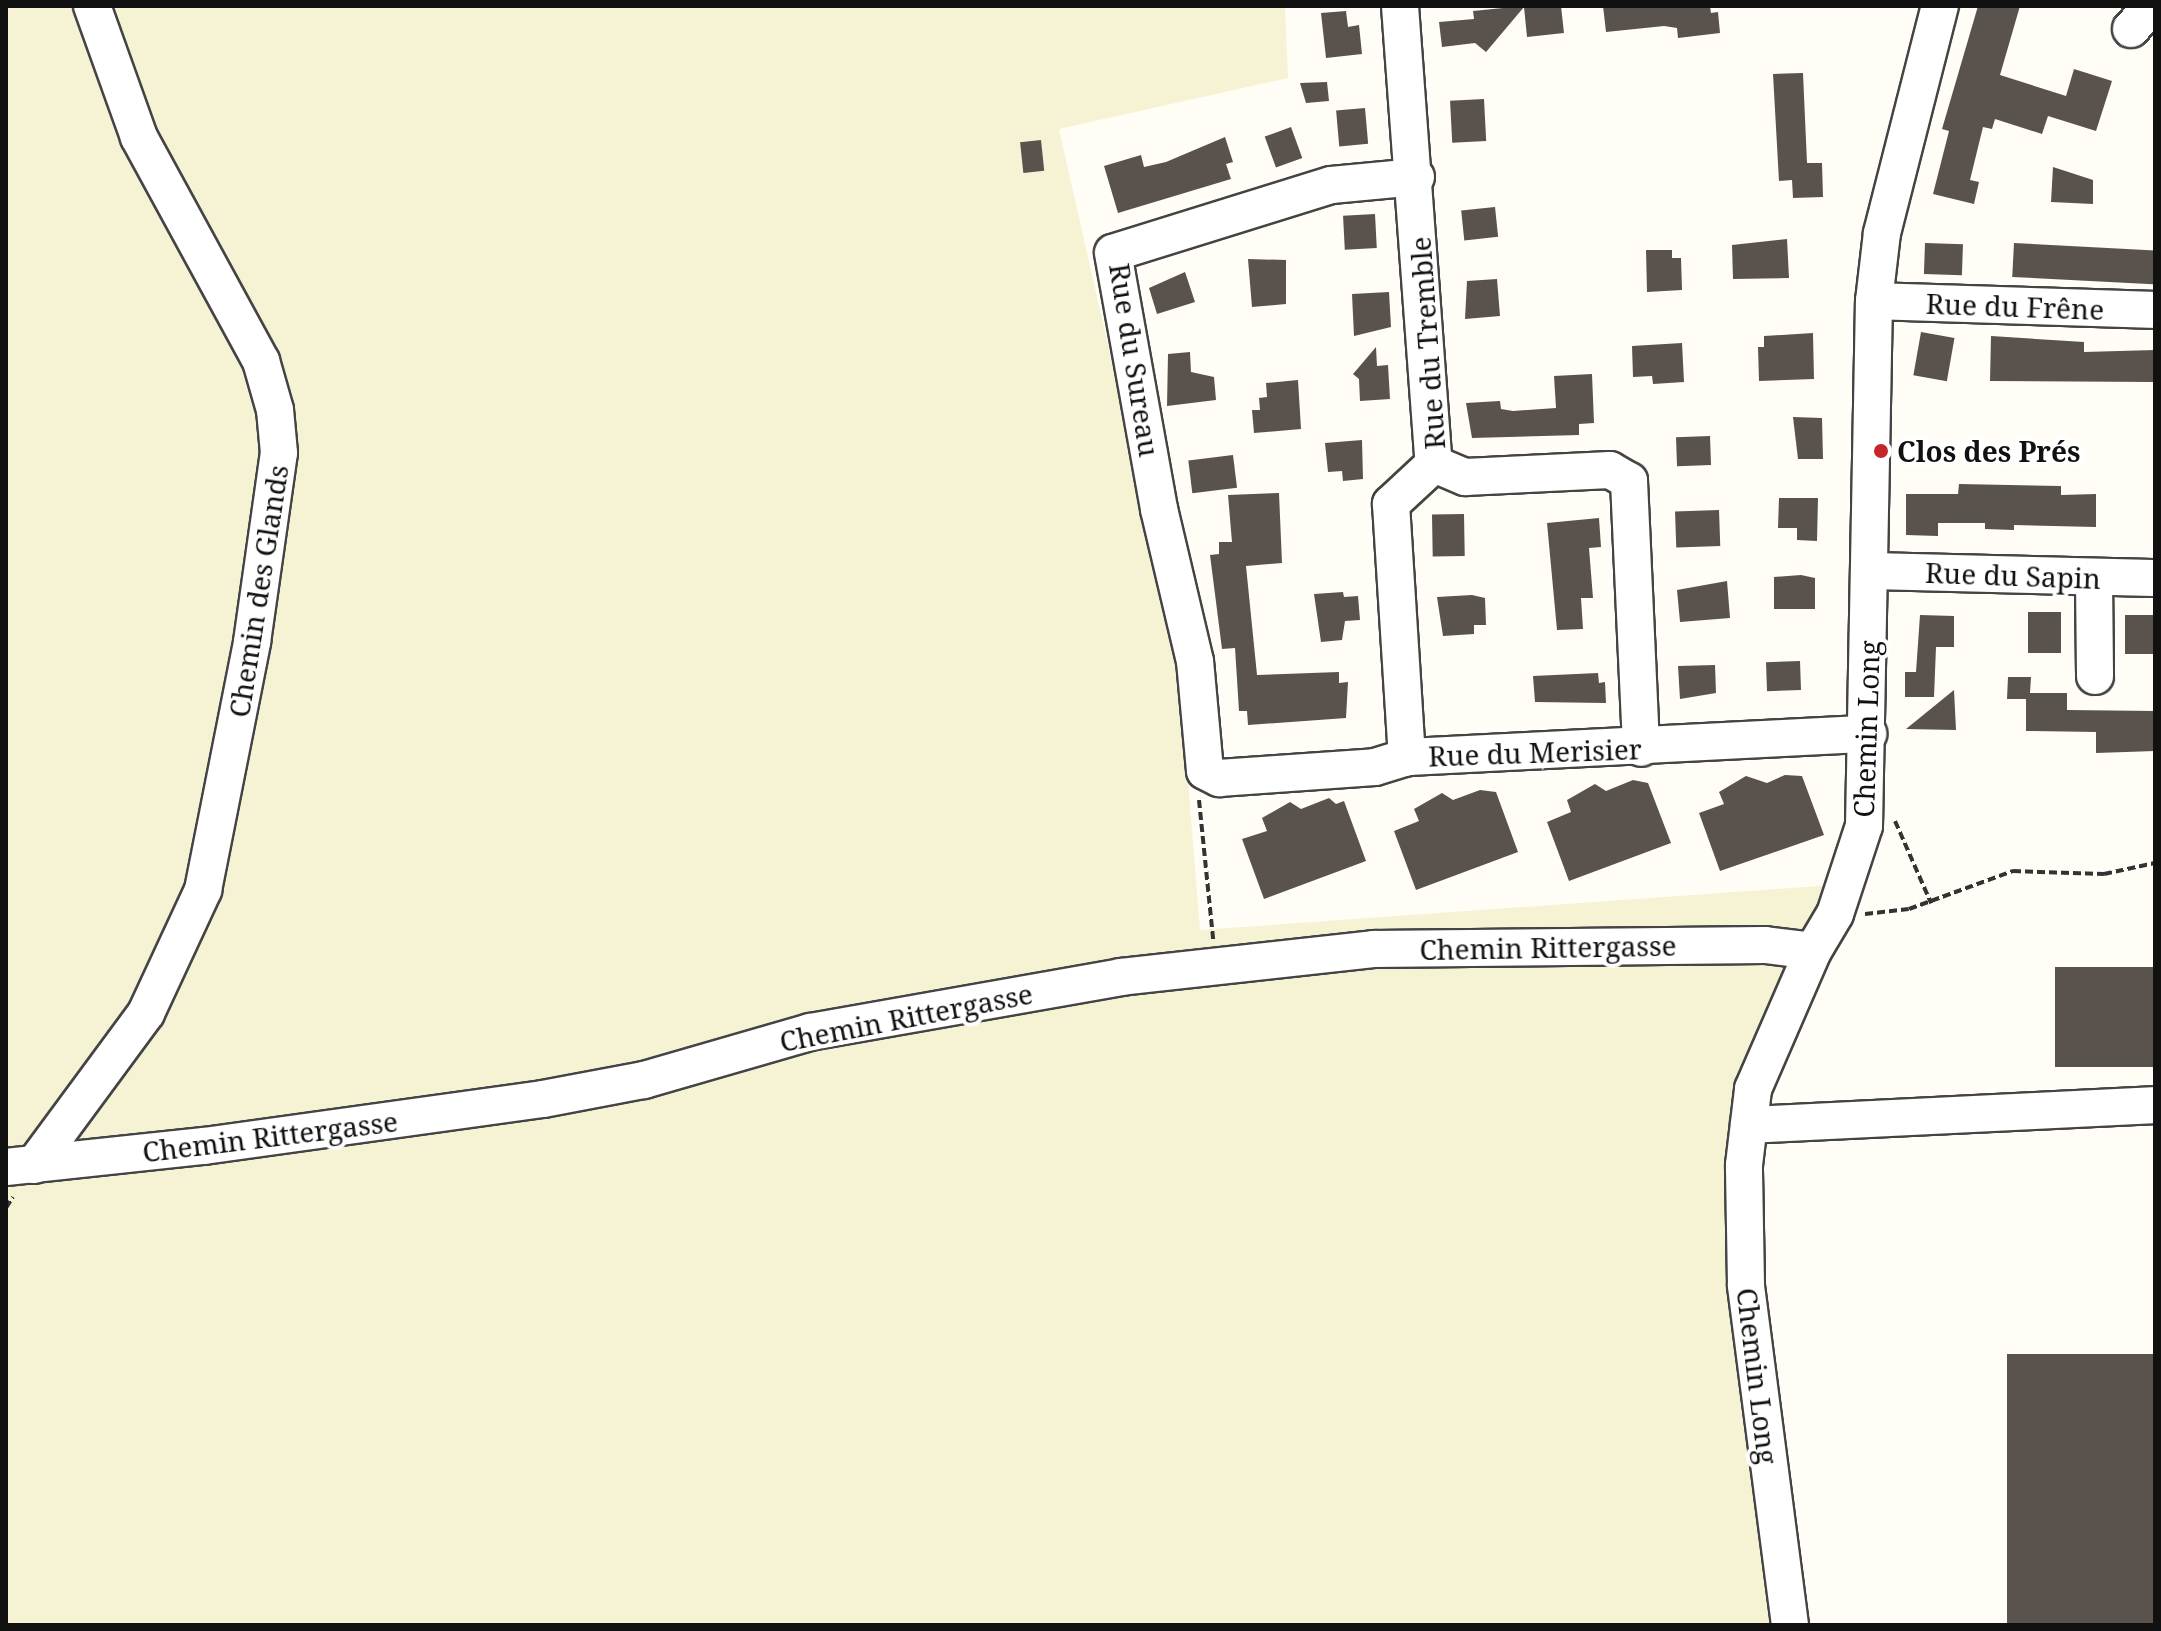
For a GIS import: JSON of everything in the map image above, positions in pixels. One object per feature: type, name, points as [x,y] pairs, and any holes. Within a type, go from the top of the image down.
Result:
[{"type":"street","name":"Chemin des Glands","points":[[20,1166],[146,1013],[203,890],[250,656],[279,453],[275,410],[261,361],[144,148],[120,96],[92,6]]},
{"type":"street","name":"Rue du Tremble","points":[[1400,6],[1416,177],[1434,464],[1391,504],[1407,757]]},
{"type":"street","name":"Chemin Long","points":[[1790,1625],[1746,1285],[1742,1208],[1749,1125],[1753,1089],[1813,951],[1835,914],[1864,826],[1874,301],[1882,233],[1940,6]]},
{"type":"street","name":"Rue du Sureau","points":[[1205,771],[1195,661],[1159,509],[1113,253],[1331,185],[1416,177]]},
{"type":"street","name":"Rue du Frêne","points":[[1874,301],[2155,310]]},
{"type":"street","points":[[1434,464],[1465,477],[1610,470],[1629,481],[1641,748]]},
{"type":"street","name":"Rue du Sapin","points":[[1870,571],[2094,579],[2155,578]]},
{"type":"street","points":[[2094,579],[2095,676]]},
{"type":"street","name":"Rue du Merisier","points":[[1205,771],[1219,778],[1375,767],[1407,757],[1641,748],[1868,734]]},
{"type":"street","name":"Chemin Rittergasse","points":[[20,1166],[543,1099],[644,1080],[810,1032],[927,1008],[1121,977],[1216,969],[1373,949],[1765,945],[1813,951]]},
{"type":"street","points":[[1749,1125],[2155,1105]]},
{"type":"path","points":[[1205,771],[1199,802],[1216,969]]},
{"type":"path","points":[[1889,810],[1931,903]]},
{"type":"path","points":[[1835,914],[1890,913],[1931,903],[2013,871],[2104,874],[2155,863]]},
{"type":"shaded area","points":[[6,6],[1285,6],[1288,78],[1059,129],[1178,655],[1200,930],[1833,885],[1733,1137],[1725,1191],[1748,1421],[1778,1625],[6,1625]]},
{"type":"building","points":[[1523,6],[1561,6],[1564,33],[1527,37],[1524,7],[1486,52],[1475,43],[1442,47],[1439,22],[1474,19],[1473,11]]},
{"type":"building","points":[[1603,6],[1710,6],[1711,13],[1718,12],[1720,33],[1678,38],[1677,28],[1664,26],[1606,32]]},
{"type":"building","points":[[1978,6],[2020,6],[2000,75],[2066,96],[2074,69],[2112,81],[2096,131],[2048,116],[2042,134],[1995,119],[1992,129],[1983,127],[1970,180],[1979,182],[1974,204],[1933,194],[1949,131],[1942,129]]},
{"type":"building","points":[[1346,11],[1348,27],[1359,25],[1362,54],[1326,58],[1321,13]]},
{"type":"building","points":[[1803,73],[1807,163],[1822,163],[1823,197],[1793,198],[1792,180],[1779,181],[1773,74]]},
{"type":"building","points":[[1327,82],[1329,101],[1306,103],[1300,83]]},
{"type":"building","points":[[1484,99],[1486,141],[1452,143],[1450,101]]},
{"type":"building","points":[[1365,108],[1368,144],[1339,146],[1336,111]]},
{"type":"building","points":[[1291,127],[1302,158],[1276,168],[1265,137]]},
{"type":"building","points":[[1225,137],[1233,162],[1226,164],[1231,179],[1118,213],[1104,166],[1141,155],[1144,167],[1166,162]]},
{"type":"building","points":[[1041,140],[1044,171],[1023,173],[1020,142]]},
{"type":"building","points":[[2053,167],[2093,180],[2093,204],[2051,202]]},
{"type":"building","points":[[1495,207],[1498,237],[1464,240],[1461,211]]},
{"type":"building","points":[[1375,214],[1377,248],[1345,250],[1343,216]]},
{"type":"building","points":[[1787,239],[1789,278],[1733,279],[1732,245]]},
{"type":"building","points":[[1925,243],[1963,244],[1962,275],[1924,274]]},
{"type":"building","points":[[2014,243],[2155,250],[2153,284],[2012,277]]},
{"type":"building","points":[[1646,250],[1672,250],[1672,258],[1681,258],[1682,290],[1647,292]]},
{"type":"building","points":[[1248,259],[1286,260],[1286,304],[1252,307]]},
{"type":"building","points":[[1185,272],[1195,302],[1157,314],[1149,288]]},
{"type":"building","points":[[1497,279],[1500,316],[1465,319],[1467,281]]},
{"type":"building","points":[[1389,292],[1391,327],[1354,336],[1352,294]]},
{"type":"building","points":[[1921,332],[1954,338],[1947,381],[1913,375]]},
{"type":"building","points":[[1813,333],[1814,379],[1759,381],[1758,347],[1764,347],[1764,336]]},
{"type":"building","points":[[1991,336],[2084,342],[2084,352],[2155,350],[2155,382],[1990,381]]},
{"type":"building","points":[[1682,343],[1684,382],[1653,384],[1652,376],[1633,377],[1632,346]]},
{"type":"building","points":[[1376,347],[1377,366],[1388,365],[1390,399],[1360,401],[1359,379],[1353,374]]},
{"type":"building","points":[[1190,352],[1191,372],[1214,377],[1216,400],[1167,406],[1168,354]]},
{"type":"building","points":[[1592,374],[1594,423],[1579,424],[1579,435],[1472,438],[1466,403],[1500,401],[1501,409],[1513,411],[1556,408],[1554,376]]},
{"type":"building","points":[[1298,380],[1301,429],[1254,433],[1252,410],[1260,410],[1259,398],[1267,397],[1266,383]]},
{"type":"building","points":[[1793,417],[1822,418],[1823,459],[1798,459]]},
{"type":"building","points":[[1710,436],[1711,465],[1677,466],[1676,437]]},
{"type":"building","points":[[1362,440],[1363,479],[1343,481],[1342,471],[1328,472],[1325,443]]},
{"type":"building","points":[[1233,455],[1237,488],[1192,493],[1188,460]]},
{"type":"building","points":[[1959,484],[2061,486],[2061,495],[2096,494],[2096,527],[2014,525],[2014,530],[1985,529],[1985,523],[1938,523],[1938,536],[1906,535],[1906,494],[1958,494]]},
{"type":"building","points":[[1279,493],[1282,563],[1246,566],[1257,675],[1339,672],[1339,683],[1348,682],[1346,718],[1248,725],[1247,711],[1239,711],[1235,648],[1222,649],[1210,555],[1219,554],[1219,542],[1232,542],[1228,495]]},
{"type":"building","points":[[1779,498],[1818,498],[1817,541],[1797,540],[1797,528],[1778,528]]},
{"type":"building","points":[[1719,510],[1720,546],[1676,548],[1675,512]]},
{"type":"building","points":[[1464,514],[1465,556],[1433,557],[1432,515]]},
{"type":"building","points":[[1599,518],[1601,547],[1589,548],[1593,598],[1581,598],[1583,629],[1557,630],[1547,523]]},
{"type":"building","points":[[1801,575],[1815,578],[1815,609],[1774,609],[1774,577]]},
{"type":"building","points":[[1727,581],[1730,618],[1680,622],[1677,590]]},
{"type":"building","points":[[1343,592],[1344,597],[1358,596],[1360,620],[1345,621],[1342,640],[1321,642],[1314,594]]},
{"type":"building","points":[[1472,595],[1485,598],[1486,625],[1474,625],[1474,634],[1443,636],[1437,597]]},
{"type":"building","points":[[2028,612],[2061,612],[2061,653],[2028,653]]},
{"type":"building","points":[[1920,615],[1954,616],[1954,647],[1936,647],[1934,697],[1905,697],[1905,672],[1916,672]]},
{"type":"building","points":[[2125,615],[2155,615],[2155,654],[2125,654]]},
{"type":"building","points":[[1800,661],[1801,690],[1767,691],[1766,662]]},
{"type":"building","points":[[1715,665],[1716,693],[1680,699],[1678,666]]},
{"type":"building","points":[[1598,673],[1599,683],[1605,682],[1606,703],[1535,702],[1533,676]]},
{"type":"building","points":[[2008,677],[2031,677],[2030,693],[2067,693],[2067,710],[2155,711],[2155,751],[2096,753],[2096,732],[2026,731],[2026,699],[2007,699]]},
{"type":"building","points":[[1954,690],[1956,730],[1906,729]]},
{"type":"building","points":[[1785,775],[1802,776],[1824,835],[1720,871],[1699,813],[1724,804],[1719,792],[1746,776],[1767,783]]},
{"type":"building","points":[[1633,780],[1648,783],[1671,843],[1569,881],[1547,822],[1571,812],[1567,800],[1595,784],[1606,791]]},
{"type":"building","points":[[1480,790],[1496,792],[1518,852],[1416,890],[1394,831],[1419,821],[1414,809],[1442,793],[1453,800]]},
{"type":"building","points":[[1329,798],[1336,804],[1344,801],[1366,861],[1264,899],[1242,839],[1267,831],[1262,818],[1290,802],[1301,809]]},
{"type":"building","points":[[2055,967],[2155,967],[2155,1067],[2055,1067]]},
{"type":"building","points":[[2007,1354],[2155,1354],[2155,1625],[2007,1625]]},
{"type":"place","name":"Clos des Prés","points":[[1881,451]]}]
